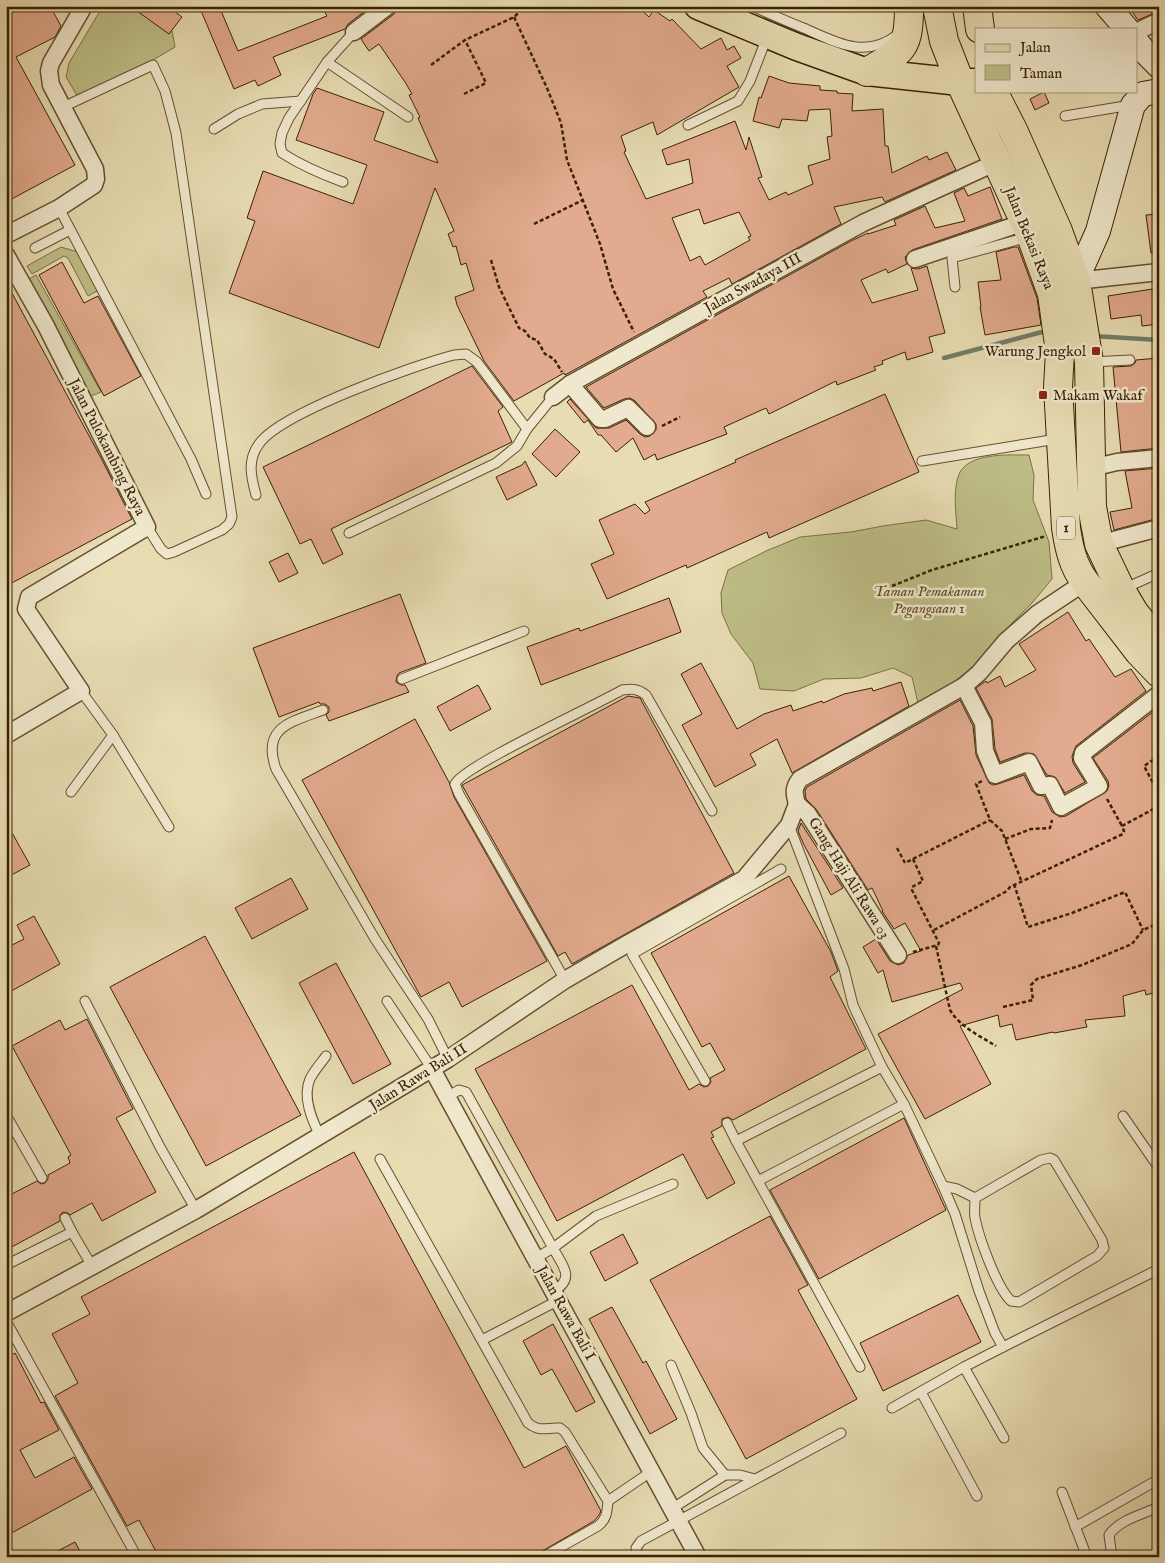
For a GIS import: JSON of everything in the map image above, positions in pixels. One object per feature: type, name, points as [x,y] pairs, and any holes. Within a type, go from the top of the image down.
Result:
[{"type":"highway","name":"1","points":[[937,6],[944,41],[968,82]]},
{"type":"highway","points":[[977,6],[980,28]]},
{"type":"highway","points":[[867,72],[894,56],[902,48],[908,35],[906,16]]},
{"type":"highway","name":"Jalan Bekasi Raya","points":[[968,82],[997,162],[1028,229],[1052,294],[1060,352],[1058,387],[1066,528],[1070,550],[1077,571],[1139,652],[1159,674]]},
{"type":"highway","name":"Jalan Bekasi Raya","points":[[994,92],[1013,130],[1058,231],[1078,290],[1088,353],[1092,507],[1099,544],[1134,612],[1159,644]]},
{"type":"main road","points":[[698,6],[767,35],[867,72],[968,82]]},
{"type":"street","points":[[6,235],[58,208],[94,185],[96,180],[95,169],[51,85],[49,71],[50,63],[84,6]]},
{"type":"street","points":[[354,32],[388,6]]},
{"type":"street","points":[[1107,6],[1126,28]]},
{"type":"street","points":[[1138,31],[1159,21]]},
{"type":"street","points":[[1138,43],[1159,66]]},
{"type":"street","points":[[1078,290],[1098,231],[1133,105],[1143,94],[1159,91]]},
{"type":"street","name":"Jalan Swadaya III","points":[[552,397],[570,384],[641,344],[863,223],[997,162]]},
{"type":"street","points":[[915,259],[1028,229]]},
{"type":"street","name":"Jalan Pulokambing Raya","points":[[6,255],[46,326],[147,527],[29,597],[26,609],[82,691]]},
{"type":"street","points":[[1078,290],[1159,272]]},
{"type":"street","points":[[570,384],[600,419],[605,419],[628,408],[647,427]]},
{"type":"street","points":[[1091,468],[1118,462],[1159,458]]},
{"type":"street","points":[[1099,544],[1159,528]]},
{"type":"street","name":"Jalan Rawa Bali II","points":[[6,1313],[196,1210],[432,1070],[566,980],[744,879],[789,826],[797,804],[794,793],[795,785],[800,779],[964,686],[979,673],[1006,640],[1037,614],[1085,582]]},
{"type":"street","points":[[964,686],[983,723],[985,751],[995,775],[1029,762],[1041,786],[1050,785],[1060,807],[1099,786],[1082,758],[1083,753],[1159,694]]},
{"type":"street","points":[[6,735],[82,691]]},
{"type":"street","name":"Gang Haji Ali Rawa 03","points":[[797,804],[808,814],[898,955]]},
{"type":"street","name":"Jalan Rawa Bali I","points":[[432,1070],[698,1557]]},
{"type":"lane","points":[[752,6],[845,46],[870,47],[886,43],[906,16]]},
{"type":"lane","points":[[343,182],[309,170],[282,153],[280,144],[282,133],[289,118],[327,62],[354,32]]},
{"type":"lane","points":[[688,125],[732,105],[743,96],[767,35]]},
{"type":"lane","points":[[327,62],[408,117]]},
{"type":"lane","points":[[63,107],[150,65],[155,67],[166,91],[176,133],[232,517],[229,524],[222,530],[167,554],[160,549],[147,527]]},
{"type":"lane","points":[[214,129],[238,114],[262,104],[300,102]]},
{"type":"lane","points":[[1065,116],[1133,105]]},
{"type":"lane","points":[[58,208],[190,459],[206,494]]},
{"type":"lane","points":[[955,287],[952,258],[1028,229]]},
{"type":"lane","points":[[35,248],[70,230]]},
{"type":"lane","points":[[1088,353],[1130,360]]},
{"type":"lane","points":[[256,495],[250,467],[253,454],[259,442],[281,424],[304,412],[372,384],[454,355],[466,354],[477,362],[527,429]]},
{"type":"lane","name":"Jalan Swadaya III","points":[[349,533],[496,463],[517,446],[527,429],[552,397]]},
{"type":"lane","points":[[922,461],[1062,438]]},
{"type":"lane","points":[[1121,590],[1159,573]]},
{"type":"lane","points":[[402,680],[524,631]]},
{"type":"lane","points":[[566,980],[459,794],[455,784],[456,781],[462,775],[491,758],[622,690],[633,688],[646,695],[712,811]]},
{"type":"lane","points":[[82,691],[113,735],[168,827]]},
{"type":"lane","points":[[323,710],[292,722],[278,730],[272,743],[271,754],[276,768],[370,931],[428,1019],[448,1059]]},
{"type":"lane","points":[[71,792],[113,735]]},
{"type":"lane","points":[[789,826],[844,969],[853,1005],[882,1067],[904,1104],[943,1186],[955,1214],[985,1308],[1003,1347]]},
{"type":"lane","points":[[705,1081],[632,954],[780,868]]},
{"type":"lane","points":[[85,1001],[160,1147],[196,1210]]},
{"type":"lane","points":[[386,1001],[432,1070]]},
{"type":"lane","points":[[320,1136],[309,1111],[308,1086],[311,1078],[326,1056]]},
{"type":"lane","points":[[736,1141],[882,1067]]},
{"type":"lane","points":[[447,1097],[459,1090],[466,1092],[566,1272],[566,1279],[557,1296],[482,1340]]},
{"type":"lane","points":[[758,1180],[904,1104]]},
{"type":"lane","points":[[6,1114],[42,1178]]},
{"type":"lane","points":[[1122,1116],[1159,1168]]},
{"type":"lane","points":[[727,1123],[860,1367]]},
{"type":"lane","points":[[1050,1158],[1054,1160],[1102,1240],[1104,1248],[1097,1256],[1019,1302],[1011,1301],[994,1272],[981,1237],[975,1218],[975,1198],[1040,1160],[1050,1158]]},
{"type":"lane","points":[[380,1159],[528,1423],[535,1429],[560,1428],[565,1432],[608,1501],[605,1521],[543,1557]]},
{"type":"lane","points":[[536,1258],[553,1248],[596,1216],[673,1184]]},
{"type":"lane","points":[[943,1186],[957,1189],[975,1198]]},
{"type":"lane","points":[[66,1218],[92,1266]]},
{"type":"lane","points":[[6,1265],[72,1232]]},
{"type":"lane","points":[[892,1408],[964,1367],[1159,1269]]},
{"type":"lane","points":[[6,1321],[137,1557]]},
{"type":"lane","points":[[671,1365],[703,1448],[725,1475]]},
{"type":"lane","points":[[964,1367],[1004,1438]]},
{"type":"lane","points":[[921,1392],[977,1496]]},
{"type":"lane","points":[[676,1514],[755,1479],[841,1433]]},
{"type":"lane","points":[[608,1501],[652,1471]]},
{"type":"lane","points":[[638,1557],[636,1548],[641,1541],[725,1475],[740,1475],[755,1479]]},
{"type":"lane","points":[[1075,1528],[1159,1479]]},
{"type":"lane","points":[[1062,1492],[1087,1557]]},
{"type":"lane","points":[[1112,1557],[1109,1536],[1113,1530],[1121,1524],[1159,1507]]},
{"type":"path","points":[[430,65],[465,40],[514,17],[526,6]]},
{"type":"path","points":[[514,17],[561,123],[567,160],[600,244],[613,289],[641,344]]},
{"type":"path","points":[[464,94],[486,83],[465,40]]},
{"type":"path","points":[[534,224],[583,200]]},
{"type":"path","points":[[491,260],[500,288],[519,328],[525,331],[530,338],[537,340],[546,355],[554,359],[570,384]]},
{"type":"path","points":[[892,586],[932,570],[1042,538],[1066,528]]},
{"type":"path","points":[[1159,756],[1144,766],[1159,794]]},
{"type":"path","points":[[995,775],[976,784],[990,820],[1000,829],[1022,881]]},
{"type":"path","points":[[934,930],[1007,890],[1010,886],[1123,834],[1122,826],[1099,786]]},
{"type":"path","points":[[1122,826],[1159,806]]},
{"type":"path","points":[[1005,839],[1031,829],[1050,828],[1052,812],[1060,807]]},
{"type":"path","points":[[1153,809],[1159,818]]},
{"type":"path","points":[[897,848],[905,863],[990,820]]},
{"type":"path","points":[[898,955],[936,946],[940,943],[912,890],[912,887],[923,881],[912,859]]},
{"type":"path","points":[[1014,884],[1028,927],[1072,913],[1125,892],[1143,930]]},
{"type":"path","points":[[1004,1007],[1033,1000],[1031,985],[1037,979],[1094,960],[1132,944],[1143,930],[1159,923]]},
{"type":"path","points":[[936,946],[950,1010],[963,1025],[996,1046]]},
{"type":"green space","points":[[103,6],[141,6],[172,31],[175,47],[146,64],[78,97],[66,77],[69,63]]},
{"type":"green space","points":[[61,247],[78,252],[99,290],[88,296],[68,258],[64,256],[32,274],[27,266]]},
{"type":"green space","points":[[36,275],[101,392],[91,396],[29,279]]},
{"type":"green space","name":"Taman Pemakaman Pegangsaan 1","points":[[999,455],[1029,455],[1034,475],[1033,500],[1049,542],[1052,579],[981,660],[929,702],[918,703],[912,677],[893,668],[861,678],[824,679],[794,691],[760,689],[753,663],[731,634],[722,613],[721,593],[728,570],[800,537],[851,532],[926,520],[957,529],[956,489],[958,477],[962,469],[978,459]]},
{"type":"building","points":[[6,6],[50,6],[61,26],[55,37],[16,57],[75,165],[6,202]]},
{"type":"building","points":[[130,6],[167,6],[182,17],[169,34]]},
{"type":"building","points":[[199,6],[219,6],[238,51],[327,16],[321,6],[370,7],[348,24],[345,29],[273,57],[281,75],[258,86],[255,80],[234,89]]},
{"type":"building","points":[[398,6],[637,6],[649,17],[654,10],[670,21],[672,19],[701,49],[721,38],[727,50],[734,46],[741,58],[727,66],[739,87],[657,135],[653,122],[621,136],[626,151],[624,152],[646,199],[693,183],[689,159],[667,165],[662,150],[735,121],[746,150],[749,137],[762,177],[758,178],[769,200],[786,192],[788,195],[813,184],[808,166],[830,159],[827,137],[832,136],[830,109],[809,110],[807,121],[782,119],[779,128],[753,121],[759,97],[761,98],[769,76],[789,83],[820,86],[820,90],[853,94],[852,111],[883,109],[885,146],[888,146],[892,173],[927,156],[929,160],[947,152],[956,170],[885,202],[882,197],[834,207],[841,224],[732,284],[729,278],[703,291],[707,297],[514,401],[484,361],[457,305],[455,297],[474,290],[466,263],[461,265],[456,246],[453,247],[448,234],[454,231],[435,188],[379,348],[229,293],[255,221],[247,218],[263,171],[353,204],[367,165],[296,140],[317,88],[384,112],[374,140],[438,163],[409,95],[412,94],[405,82],[379,44],[369,51],[361,39],[394,14]],"holes":[[[699,209],[704,224],[739,212],[751,236],[748,237],[750,240],[705,265],[700,256],[690,261],[672,218]]]},
{"type":"building","points":[[1128,6],[1156,6],[1159,11],[1138,20]]},
{"type":"building","points":[[1044,92],[1049,103],[1035,110],[1030,99]]},
{"type":"building","points":[[990,187],[1002,219],[912,250],[905,257],[907,264],[888,273],[886,269],[861,280],[872,303],[918,290],[911,268],[918,269],[927,266],[945,333],[929,337],[933,352],[907,360],[905,352],[882,361],[883,364],[874,367],[876,370],[837,385],[836,381],[769,414],[766,408],[724,427],[727,434],[657,460],[655,454],[644,460],[633,438],[616,452],[601,435],[598,435],[588,420],[584,423],[567,402],[570,399],[596,428],[609,428],[626,420],[640,434],[645,437],[650,436],[656,430],[656,424],[635,401],[630,398],[624,399],[604,408],[586,387],[851,241],[868,233],[896,225],[894,220],[925,206],[935,228],[965,221],[954,193],[964,188],[968,196]]},
{"type":"building","points":[[1159,214],[1159,252],[1151,253],[1146,215]]},
{"type":"building","points":[[1018,247],[1037,298],[1041,325],[985,335],[978,282],[1001,280],[996,252]]},
{"type":"building","points":[[62,262],[84,303],[98,296],[141,376],[104,396],[39,275]]},
{"type":"building","points":[[6,282],[132,519],[6,586]]},
{"type":"building","points":[[1159,288],[1159,324],[1142,326],[1141,315],[1111,319],[1108,296]]},
{"type":"building","points":[[1159,358],[1159,448],[1121,452],[1113,367],[1131,366],[1136,360]]},
{"type":"building","points":[[472,366],[503,407],[498,411],[512,442],[331,529],[343,554],[323,564],[311,539],[300,544],[263,467]]},
{"type":"building","points":[[885,394],[919,472],[769,538],[767,532],[687,568],[686,565],[607,599],[591,564],[614,554],[599,520],[635,504],[645,514],[650,510],[645,502]]},
{"type":"building","points":[[555,429],[580,452],[556,477],[532,454]]},
{"type":"building","points":[[525,461],[537,485],[507,500],[496,477],[522,465]]},
{"type":"building","points":[[1159,468],[1159,518],[1114,530],[1110,512],[1132,508],[1125,471]]},
{"type":"building","points":[[288,553],[298,573],[279,582],[269,562]]},
{"type":"building","points":[[400,594],[426,663],[399,673],[397,676],[396,682],[405,685],[409,692],[329,721],[326,715],[329,712],[329,707],[319,702],[279,717],[253,648]]},
{"type":"building","points":[[669,598],[681,632],[541,685],[527,647],[579,628],[580,631]]},
{"type":"building","points":[[1068,612],[1086,641],[1089,639],[1115,677],[1131,669],[1146,691],[1076,746],[1072,756],[1073,763],[1085,782],[1065,793],[1055,777],[1047,775],[1034,754],[1025,753],[1000,762],[995,749],[992,719],[976,688],[986,681],[987,683],[1000,676],[1005,687],[1036,670],[1019,644]]},
{"type":"building","points":[[701,663],[737,729],[764,714],[791,705],[793,711],[822,701],[823,703],[844,694],[872,688],[873,691],[901,682],[909,706],[792,773],[777,739],[750,754],[756,765],[715,787],[682,725],[702,714],[681,674]]},
{"type":"building","points":[[478,685],[491,709],[450,731],[437,707]]},
{"type":"building","points":[[628,696],[640,698],[734,873],[572,964],[565,952],[558,956],[462,785]]},
{"type":"building","points":[[960,700],[973,726],[976,755],[989,783],[993,785],[998,784],[1024,775],[1032,791],[1037,795],[1044,796],[1052,812],[1060,817],[1066,816],[1107,791],[1108,781],[1093,758],[1159,709],[1159,991],[1146,995],[1145,990],[1123,996],[1125,1016],[1085,1020],[1087,1027],[1016,1040],[1012,1024],[1000,1027],[998,1015],[960,1026],[991,1084],[925,1119],[878,1034],[963,989],[960,983],[892,1002],[883,970],[878,973],[863,947],[876,939],[890,961],[898,965],[904,963],[908,955],[921,951],[905,923],[894,929],[882,911],[872,888],[868,890],[816,809],[806,799],[805,791],[807,787]]},
{"type":"building","points":[[415,719],[449,782],[454,797],[547,961],[462,1007],[449,982],[421,997],[302,780]]},
{"type":"building","points":[[6,822],[30,865],[6,878]]},
{"type":"building","points":[[801,823],[843,888],[831,895],[798,831]]},
{"type":"building","points":[[789,876],[831,952],[838,971],[830,977],[866,1049],[733,1120],[728,1117],[722,1119],[722,1126],[711,1132],[714,1137],[711,1138],[735,1183],[707,1199],[683,1154],[557,1221],[475,1069],[632,985],[689,1090],[699,1084],[704,1087],[708,1086],[711,1082],[710,1078],[725,1070],[710,1043],[702,1047],[651,953]]},
{"type":"building","points":[[291,878],[308,909],[252,939],[235,908]]},
{"type":"building","points":[[34,916],[60,964],[6,994],[6,948],[24,939],[17,925]]},
{"type":"building","points":[[205,936],[301,1115],[206,1166],[110,987]]},
{"type":"building","points":[[336,963],[391,1064],[353,1084],[299,983]]},
{"type":"building","points":[[87,1019],[133,1109],[116,1118],[156,1192],[102,1221],[92,1203],[70,1215],[63,1212],[60,1215],[60,1221],[6,1250],[6,1197],[37,1181],[41,1184],[45,1183],[48,1175],[70,1163],[68,1157],[71,1155],[12,1046],[60,1020],[65,1030]]},
{"type":"building","points":[[904,1118],[946,1210],[819,1279],[770,1190]]},
{"type":"building","points":[[354,1152],[524,1468],[566,1446],[601,1511],[594,1521],[532,1557],[159,1557],[139,1520],[127,1526],[55,1396],[78,1383],[52,1334],[90,1314],[81,1297]]},
{"type":"building","points":[[770,1216],[808,1285],[798,1290],[857,1399],[746,1459],[650,1280]]},
{"type":"building","points":[[623,1234],[638,1263],[605,1281],[590,1252]]},
{"type":"building","points":[[958,1295],[981,1342],[883,1391],[860,1343]]},
{"type":"building","points":[[612,1307],[643,1363],[646,1361],[677,1419],[650,1434],[589,1319]]},
{"type":"building","points":[[553,1324],[595,1402],[576,1412],[552,1369],[541,1375],[523,1341]]},
{"type":"building","points":[[15,1353],[41,1403],[44,1402],[59,1430],[20,1450],[35,1478],[74,1457],[92,1489],[6,1536],[6,1358]]},
{"type":"building","points":[[75,1542],[83,1557],[46,1557]]},
{"type":"waterway","points":[[944,358],[1042,332],[1048,333]]},
{"type":"waterway","points":[[1093,336],[1159,340]]},
{"type":"place","name":"Warung Jengkol","points":[[1096,351]]},
{"type":"place","name":"Makam Wakaf","points":[[1043,395]]}]
